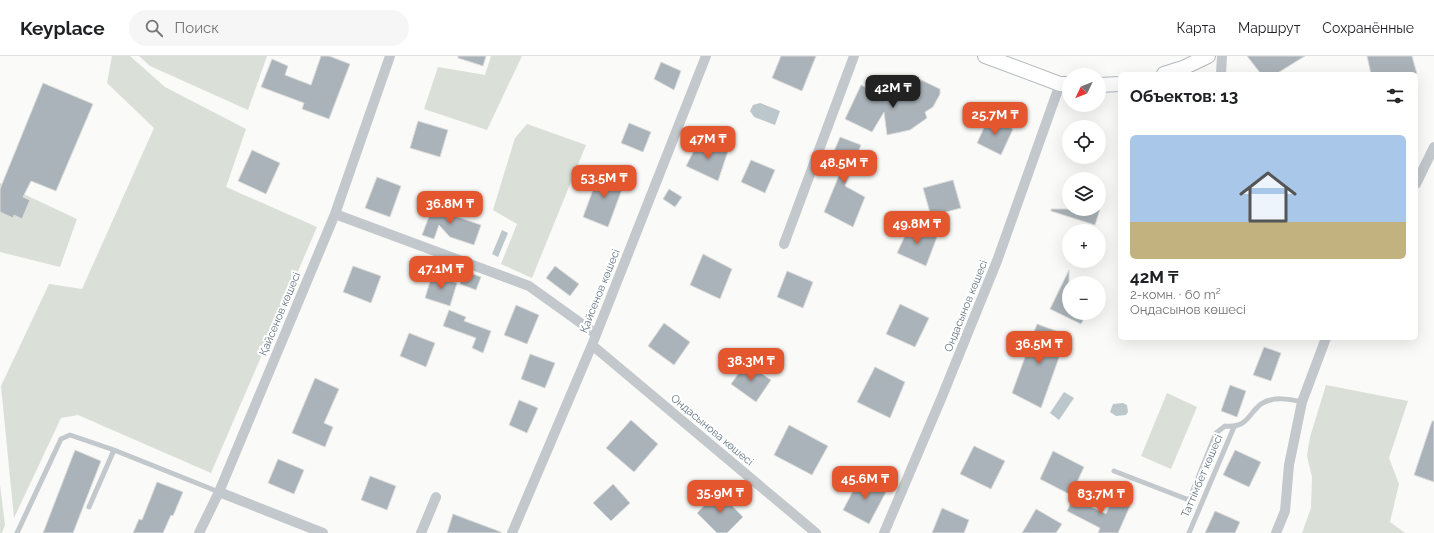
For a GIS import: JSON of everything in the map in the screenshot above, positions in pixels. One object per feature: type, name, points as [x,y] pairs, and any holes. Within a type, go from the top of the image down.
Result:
[{"type":"street","name":"Қайсенов көшесі","points":[[199,533],[219,492],[335,214],[390,56]]},
{"type":"street","name":"Қайсенов көшесі","points":[[512,533],[592,345],[706,56]]},
{"type":"street","points":[[784,244],[854,56]]},
{"type":"street","points":[[985,56],[1062,83]]},
{"type":"street","points":[[1170,72],[1183,68],[1208,56]]},
{"type":"street","points":[[1221,72],[1222,56]]},
{"type":"street","points":[[1106,85],[1118,84]]},
{"type":"street","name":"Ондасынов көшесі","points":[[884,533],[941,399],[997,261],[1062,92]]},
{"type":"street","points":[[1418,180],[1434,147]]},
{"type":"street","points":[[335,214],[529,286],[596,334]]},
{"type":"street","points":[[1276,533],[1285,511],[1289,465],[1302,402],[1325,340]]},
{"type":"street","name":"Ондасынова көшесі","points":[[592,345],[816,533]]},
{"type":"street","points":[[219,492],[324,533]]},
{"type":"street","points":[[421,533],[436,497]]},
{"type":"lane","name":"Таттімбет көшесі","points":[[1114,471],[1189,500],[1216,433],[1225,426],[1234,427],[1247,421],[1261,405],[1271,400],[1288,398],[1302,402]]},
{"type":"lane","name":"Таттімбет көшесі","points":[[1189,533],[1234,427]]},
{"type":"lane","points":[[17,533],[61,439],[64,436],[70,435],[114,450],[219,492]]},
{"type":"lane","points":[[89,507],[114,450]]},
{"type":"shaded area","points":[[112,56],[130,56],[165,87],[246,129],[226,187],[317,227],[211,473],[78,415],[61,418],[14,518],[1,386],[49,284],[82,289],[154,128],[107,83]]},
{"type":"shaded area","points":[[139,56],[267,56],[248,110],[150,66]]},
{"type":"shaded area","points":[[491,56],[522,56],[487,130],[424,109],[438,67],[485,75]]},
{"type":"shaded area","points":[[760,103],[780,111],[775,125],[754,117],[750,111],[753,105]]},
{"type":"shaded area","points":[[527,124],[586,145],[532,278],[501,264],[517,224],[493,210],[515,138]]},
{"type":"shaded area","points":[[0,183],[77,219],[60,267],[0,252]]},
{"type":"shaded area","points":[[502,230],[508,233],[498,257],[492,254]]},
{"type":"shaded area","points":[[1326,385],[1408,401],[1389,458],[1399,484],[1390,522],[1405,533],[1302,533],[1311,508],[1312,477],[1307,456],[1310,437]]},
{"type":"shaded area","points":[[1064,392],[1074,398],[1059,420],[1050,413]]},
{"type":"shaded area","points":[[1167,393],[1197,407],[1171,469],[1141,456]]},
{"type":"shaded area","points":[[1123,403],[1127,405],[1128,412],[1126,415],[1116,416],[1110,412],[1113,404]]},
{"type":"shaded area","points":[[0,485],[5,525],[2,533],[0,533]]},
{"type":"building","points":[[321,56],[329,56],[350,64],[329,119],[302,109],[304,103],[261,87],[272,59],[288,66],[285,75],[311,85]]},
{"type":"building","points":[[458,56],[486,56],[483,66],[458,58]]},
{"type":"building","points":[[781,56],[816,56],[802,91],[772,78]]},
{"type":"building","points":[[1247,56],[1305,56],[1279,72],[1259,72]]},
{"type":"building","points":[[1367,56],[1412,56],[1416,72],[1371,72]]},
{"type":"building","points":[[661,62],[681,71],[674,90],[654,79]]},
{"type":"building","points":[[919,79],[940,89],[940,94],[933,107],[925,112],[927,118],[910,130],[887,135],[884,112],[872,132],[845,119],[861,85],[875,92],[875,99],[887,101],[898,100],[913,89]]},
{"type":"building","points":[[43,83],[93,104],[56,191],[31,181],[23,197],[30,200],[22,219],[14,215],[13,218],[0,212],[0,189]]},
{"type":"building","points":[[989,117],[1013,129],[1001,155],[977,143]]},
{"type":"building","points":[[418,121],[448,130],[440,157],[410,148]]},
{"type":"building","points":[[629,123],[651,132],[643,152],[621,143]]},
{"type":"building","points":[[840,137],[861,145],[845,186],[865,197],[853,227],[824,212],[840,173],[827,168]]},
{"type":"building","points":[[700,139],[728,151],[718,181],[686,166]]},
{"type":"building","points":[[252,150],[280,163],[266,194],[238,181]]},
{"type":"building","points":[[751,160],[775,170],[765,193],[741,182]]},
{"type":"building","points":[[600,171],[625,181],[608,227],[583,217]]},
{"type":"building","points":[[377,177],[401,186],[390,217],[365,208]]},
{"type":"building","points":[[953,180],[961,208],[931,216],[923,188]]},
{"type":"building","points":[[669,189],[682,197],[675,207],[663,199]]},
{"type":"building","points":[[436,198],[447,202],[443,212],[481,225],[474,245],[450,237],[439,225],[434,239],[422,235]]},
{"type":"building","points":[[1051,209],[1062,209],[1062,214],[1051,211]]},
{"type":"building","points":[[1067,216],[1098,216],[1095,224]]},
{"type":"building","points":[[910,225],[937,237],[926,266],[897,253]]},
{"type":"building","points":[[703,254],[732,269],[720,299],[690,285]]},
{"type":"building","points":[[353,266],[381,276],[371,303],[343,292]]},
{"type":"building","points":[[555,266],[579,284],[570,296],[546,278]]},
{"type":"building","points":[[465,271],[481,277],[476,290],[460,284]]},
{"type":"building","points":[[787,271],[813,282],[803,308],[777,297]]},
{"type":"building","points":[[432,275],[457,283],[450,306],[425,298]]},
{"type":"building","points":[[1062,284],[1062,315],[1050,309]]},
{"type":"building","points":[[900,304],[929,318],[915,347],[886,334]]},
{"type":"building","points":[[516,305],[539,315],[527,344],[504,335]]},
{"type":"building","points":[[449,310],[466,317],[464,321],[491,331],[483,353],[472,348],[476,338],[443,326]]},
{"type":"building","points":[[1073,320],[1083,320],[1081,324]]},
{"type":"building","points":[[664,323],[690,342],[674,365],[648,346]]},
{"type":"building","points":[[1037,324],[1067,335],[1041,408],[1012,393]]},
{"type":"building","points":[[409,333],[435,343],[426,367],[400,356]]},
{"type":"building","points":[[1264,347],[1281,353],[1271,381],[1253,375]]},
{"type":"building","points":[[530,354],[555,363],[545,388],[521,379]]},
{"type":"building","points":[[746,363],[771,380],[756,402],[731,384]]},
{"type":"building","points":[[875,367],[905,382],[890,418],[857,402]]},
{"type":"building","points":[[315,378],[339,389],[324,423],[333,427],[325,447],[292,433]]},
{"type":"building","points":[[1230,385],[1246,391],[1237,417],[1221,411]]},
{"type":"building","points":[[519,400],[538,408],[527,433],[509,425]]},
{"type":"building","points":[[631,420],[658,444],[634,472],[606,448]]},
{"type":"building","points":[[1432,421],[1434,421],[1434,482],[1414,475]]},
{"type":"building","points":[[789,425],[828,446],[812,475],[774,455]]},
{"type":"building","points":[[974,446],[1005,461],[991,489],[960,474]]},
{"type":"building","points":[[75,450],[101,461],[73,533],[43,533]]},
{"type":"building","points":[[1235,450],[1261,462],[1249,487],[1223,475]]},
{"type":"building","points":[[1053,451],[1084,467],[1071,495],[1040,479]]},
{"type":"building","points":[[278,459],[304,470],[294,494],[268,483]]},
{"type":"building","points":[[370,476],[396,486],[387,510],[361,500]]},
{"type":"building","points":[[861,476],[887,490],[869,524],[843,510]]},
{"type":"building","points":[[157,482],[183,492],[173,516],[171,515],[163,533],[133,533],[139,519],[142,520]]},
{"type":"building","points":[[613,484],[630,503],[611,521],[593,503]]},
{"type":"building","points":[[718,491],[743,517],[727,533],[717,533],[697,513]]},
{"type":"building","points":[[1073,498],[1106,514],[1112,499],[1130,506],[1118,533],[1098,533],[1100,528],[1067,511]]},
{"type":"building","points":[[942,508],[969,520],[964,533],[932,533]]},
{"type":"building","points":[[1036,509],[1062,524],[1056,533],[1022,533]]},
{"type":"building","points":[[1215,511],[1240,522],[1235,533],[1205,533]]},
{"type":"building","points":[[453,514],[501,532],[501,533],[447,533]]}]
